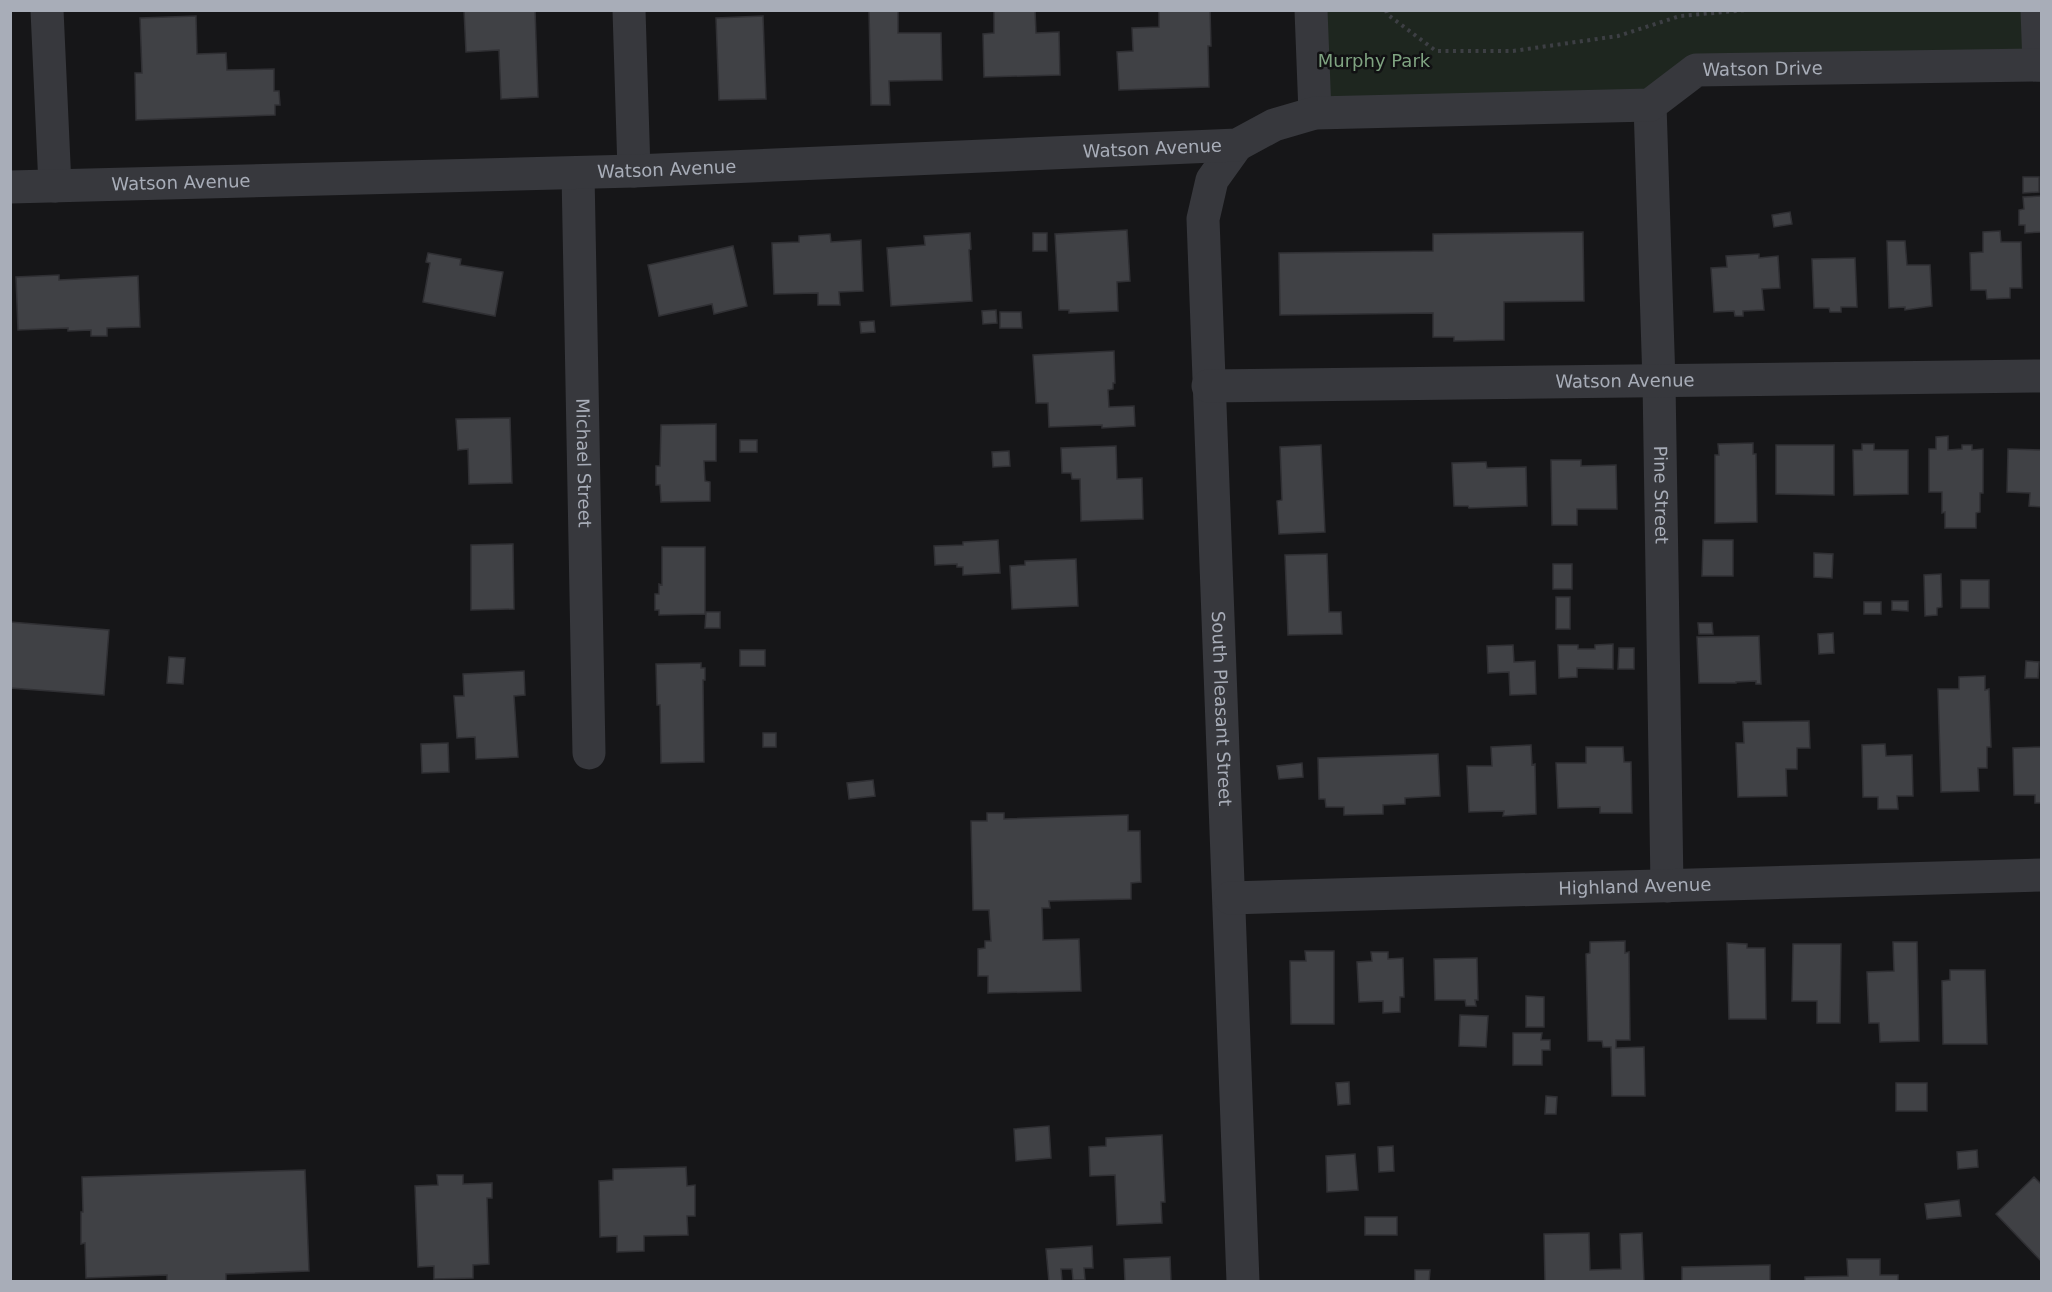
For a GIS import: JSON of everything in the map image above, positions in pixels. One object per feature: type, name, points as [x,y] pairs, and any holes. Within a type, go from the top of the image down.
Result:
[{"type":"street","points":[[47,10],[55,186]]},
{"type":"street","points":[[629,10],[634,171]]},
{"type":"street","points":[[1311,10],[1315,113],[1650,105]]},
{"type":"street","points":[[2037,10],[2040,65]]},
{"type":"street","name":"Watson Drive","points":[[1650,105],[1696,70],[2040,65]]},
{"type":"street","name":"Pine Street","points":[[1650,105],[1659,382],[1667,886]]},
{"type":"street","name":"Watson Avenue","points":[[10,187],[578,173],[1236,146],[1274,125],[1315,113]]},
{"type":"street","name":"South Pleasant Street","points":[[1236,146],[1212,180],[1203,219],[1243,1281]]},
{"type":"street","name":"Michael Street","points":[[578,173],[589,753]]},
{"type":"street","name":"Watson Avenue","points":[[1208,386],[2042,376]]},
{"type":"street","name":"Highland Avenue","points":[[1230,898],[2042,875]]},
{"type":"path","points":[[1386,10],[1387,14],[1436,51],[1513,51],[1618,36],[1680,16],[1747,10]]},
{"type":"green space","name":"Murphy Park","points":[[1311,11],[2041,11],[2041,65],[1696,70],[1650,105],[1315,113]]},
{"type":"building","points":[[464,10],[535,10],[538,97],[501,99],[499,50],[466,52]]},
{"type":"building","points":[[869,10],[898,10],[898,33],[941,33],[942,80],[889,81],[890,105],[871,105]]},
{"type":"building","points":[[994,10],[1035,10],[1036,33],[1059,32],[1060,75],[984,77],[983,34],[994,33]]},
{"type":"building","points":[[1159,10],[1210,10],[1209,87],[1119,90],[1117,52],[1133,51],[1132,28],[1159,27]]},
{"type":"building","points":[[196,16],[197,54],[226,53],[227,70],[274,69],[274,91],[279,91],[280,105],[275,105],[275,115],[136,120],[135,73],[142,73],[140,18]]},
{"type":"building","points":[[763,16],[766,99],[719,100],[716,18]]},
{"type":"building","points":[[2023,177],[2039,177],[2039,192],[2023,193]]},
{"type":"building","points":[[2042,196],[2042,232],[2025,233],[2025,225],[2019,225],[2019,210],[2024,209],[2023,197]]},
{"type":"building","points":[[1790,212],[1792,224],[1774,227],[1772,215]]},
{"type":"building","points":[[1127,230],[1130,281],[1117,282],[1118,311],[1069,313],[1069,310],[1059,310],[1055,234]]},
{"type":"building","points":[[2000,231],[2001,242],[2021,242],[2022,288],[2010,288],[2010,298],[1987,299],[1986,290],[1971,290],[1970,253],[1983,252],[1983,232]]},
{"type":"building","points":[[1583,232],[1584,301],[1504,302],[1504,340],[1454,341],[1454,337],[1433,337],[1433,313],[1280,315],[1279,253],[1433,251],[1433,234]]},
{"type":"building","points":[[970,233],[972,301],[891,306],[887,248],[925,245],[924,236]]},
{"type":"building","points":[[1033,233],[1047,233],[1047,251],[1033,251]]},
{"type":"building","points":[[830,234],[831,242],[861,240],[863,291],[839,292],[840,305],[818,305],[818,293],[774,294],[772,243],[799,242],[799,236]]},
{"type":"building","points":[[1887,241],[1905,241],[1907,265],[1930,265],[1932,306],[1905,310],[1905,307],[1889,308]]},
{"type":"building","points":[[733,246],[747,306],[714,314],[712,304],[659,316],[648,265]]},
{"type":"building","points":[[428,253],[461,259],[460,265],[503,272],[495,316],[423,302],[430,263],[426,262]]},
{"type":"building","points":[[1759,254],[1759,258],[1778,256],[1780,288],[1762,289],[1764,310],[1743,311],[1743,316],[1735,316],[1734,311],[1714,312],[1711,268],[1727,267],[1726,256]]},
{"type":"building","points":[[1855,258],[1857,307],[1841,307],[1841,312],[1830,312],[1829,308],[1814,308],[1812,259]]},
{"type":"building","points":[[59,275],[59,280],[138,276],[140,327],[107,328],[107,336],[91,336],[91,330],[68,331],[68,328],[18,330],[16,277]]},
{"type":"building","points":[[996,310],[997,323],[983,324],[982,311]]},
{"type":"building","points":[[1000,312],[1021,312],[1022,328],[1000,328]]},
{"type":"building","points":[[874,321],[875,332],[861,333],[860,322]]},
{"type":"building","points":[[1114,351],[1115,383],[1113,383],[1113,389],[1108,390],[1109,407],[1134,406],[1135,426],[1049,427],[1048,403],[1036,403],[1033,355]]},
{"type":"building","points":[[510,418],[512,483],[469,484],[468,449],[458,450],[456,419]]},
{"type":"building","points":[[716,424],[716,461],[704,461],[705,481],[710,482],[710,501],[661,502],[660,485],[656,485],[656,466],[660,466],[661,425]]},
{"type":"building","points":[[1948,436],[1948,450],[1962,449],[1962,445],[1972,445],[1972,450],[1983,449],[1983,493],[1980,493],[1980,512],[1976,513],[1976,528],[1945,528],[1942,492],[1929,492],[1929,449],[1936,449],[1936,437]]},
{"type":"building","points":[[740,440],[757,440],[757,452],[740,452]]},
{"type":"building","points":[[1753,443],[1753,454],[1756,454],[1757,522],[1715,523],[1715,455],[1719,455],[1718,444]]},
{"type":"building","points":[[1862,444],[1874,444],[1874,450],[1908,450],[1908,494],[1854,495],[1853,450],[1862,450]]},
{"type":"building","points":[[1321,445],[1325,532],[1279,534],[1277,501],[1282,500],[1280,447]]},
{"type":"building","points":[[1776,445],[1834,445],[1834,495],[1776,494]]},
{"type":"building","points":[[1116,446],[1117,479],[1142,478],[1143,519],[1081,521],[1080,479],[1072,479],[1071,473],[1062,473],[1061,448]]},
{"type":"building","points":[[2008,449],[2042,450],[2042,507],[2029,506],[2030,493],[2007,492]]},
{"type":"building","points":[[1009,451],[1010,466],[993,467],[992,452]]},
{"type":"building","points":[[1551,460],[1581,460],[1581,466],[1616,465],[1617,509],[1577,509],[1577,525],[1552,525]]},
{"type":"building","points":[[1486,462],[1487,468],[1526,467],[1527,506],[1469,508],[1468,506],[1454,506],[1452,463]]},
{"type":"building","points":[[998,540],[1000,573],[963,575],[963,567],[957,567],[957,564],[935,565],[934,546]]},
{"type":"building","points":[[1703,540],[1733,540],[1733,576],[1702,576]]},
{"type":"building","points":[[513,544],[514,609],[471,610],[471,545]]},
{"type":"building","points":[[662,547],[705,547],[705,614],[659,615],[659,610],[655,610],[655,594],[659,594],[659,584],[662,585]]},
{"type":"building","points":[[1814,553],[1833,554],[1832,578],[1814,577]]},
{"type":"building","points":[[1327,554],[1329,612],[1341,612],[1342,634],[1288,635],[1285,555]]},
{"type":"building","points":[[1076,559],[1078,606],[1012,609],[1010,566],[1025,565],[1025,561]]},
{"type":"building","points":[[1553,564],[1572,564],[1572,589],[1553,589]]},
{"type":"building","points":[[1941,574],[1942,607],[1937,608],[1937,615],[1925,616],[1924,575]]},
{"type":"building","points":[[1961,580],[1989,580],[1989,608],[1961,608]]},
{"type":"building","points":[[1556,597],[1570,597],[1570,629],[1556,629]]},
{"type":"building","points":[[1892,601],[1908,601],[1908,611],[1892,610]]},
{"type":"building","points":[[1864,602],[1881,602],[1881,614],[1864,614]]},
{"type":"building","points":[[706,612],[720,612],[720,628],[705,628]]},
{"type":"building","points":[[10,622],[109,630],[104,695],[10,688]]},
{"type":"building","points":[[1698,623],[1712,623],[1713,634],[1699,634]]},
{"type":"building","points":[[1833,633],[1834,653],[1819,654],[1818,634]]},
{"type":"building","points":[[1759,636],[1761,684],[1756,684],[1756,681],[1699,683],[1697,637]]},
{"type":"building","points":[[1613,644],[1613,669],[1577,668],[1577,677],[1559,678],[1558,645],[1578,645],[1578,649],[1595,649],[1595,645]]},
{"type":"building","points":[[1513,645],[1514,662],[1535,661],[1536,694],[1510,695],[1509,672],[1488,673],[1487,646]]},
{"type":"building","points":[[1619,648],[1634,648],[1634,669],[1618,669]]},
{"type":"building","points":[[740,650],[765,650],[765,666],[740,666]]},
{"type":"building","points":[[169,657],[185,658],[183,684],[167,683]]},
{"type":"building","points":[[2026,661],[2039,662],[2038,678],[2025,678]]},
{"type":"building","points":[[701,663],[701,668],[705,668],[705,680],[703,680],[704,762],[661,763],[660,705],[657,705],[656,664]]},
{"type":"building","points":[[524,671],[525,695],[514,696],[518,757],[476,759],[475,737],[457,738],[454,696],[464,696],[463,674]]},
{"type":"building","points":[[1985,676],[1985,690],[1989,689],[1991,747],[1987,747],[1987,768],[1978,768],[1979,791],[1941,792],[1938,689],[1959,689],[1959,677]]},
{"type":"building","points":[[1809,721],[1810,748],[1797,748],[1797,769],[1786,769],[1787,796],[1738,797],[1736,743],[1744,743],[1743,722]]},
{"type":"building","points":[[763,733],[776,733],[776,747],[763,747]]},
{"type":"building","points":[[448,743],[449,772],[422,773],[421,744]]},
{"type":"building","points":[[1885,744],[1886,756],[1912,755],[1913,796],[1897,796],[1898,809],[1878,809],[1878,797],[1863,797],[1862,745]]},
{"type":"building","points":[[1531,745],[1532,765],[1535,764],[1536,814],[1503,816],[1504,811],[1469,812],[1467,766],[1492,766],[1491,747]]},
{"type":"building","points":[[1586,747],[1623,747],[1624,762],[1631,762],[1632,813],[1600,813],[1600,807],[1558,808],[1556,763],[1586,763]]},
{"type":"building","points":[[2042,747],[2042,803],[2035,803],[2035,795],[2014,795],[2013,748]]},
{"type":"building","points":[[1438,754],[1440,796],[1405,798],[1405,804],[1383,805],[1383,814],[1344,815],[1344,807],[1326,807],[1325,799],[1319,799],[1318,758]]},
{"type":"building","points":[[1302,763],[1303,777],[1279,779],[1277,766]]},
{"type":"building","points":[[873,780],[875,796],[849,799],[847,783]]},
{"type":"building","points":[[987,813],[1004,813],[1004,819],[1128,815],[1128,831],[1140,831],[1141,882],[1131,883],[1131,899],[1049,901],[1050,908],[1042,908],[1043,940],[1079,939],[1081,991],[988,993],[988,976],[978,976],[978,949],[985,948],[985,941],[991,941],[989,910],[973,910],[971,821],[987,821]]},
{"type":"building","points":[[1625,941],[1625,953],[1629,952],[1630,1040],[1616,1040],[1616,1048],[1644,1047],[1645,1096],[1612,1096],[1611,1047],[1603,1047],[1602,1041],[1588,1041],[1586,954],[1590,953],[1590,942]]},
{"type":"building","points":[[1893,942],[1917,942],[1919,1041],[1880,1042],[1879,1023],[1869,1023],[1867,972],[1894,971]]},
{"type":"building","points":[[1727,943],[1747,944],[1747,948],[1765,948],[1766,1019],[1729,1019]]},
{"type":"building","points":[[1793,944],[1841,944],[1840,1023],[1817,1023],[1817,1001],[1792,1001]]},
{"type":"building","points":[[1305,951],[1334,951],[1334,1024],[1291,1024],[1290,961],[1306,961]]},
{"type":"building","points":[[1371,952],[1388,952],[1388,959],[1403,958],[1404,997],[1400,997],[1400,1012],[1383,1013],[1383,1001],[1359,1002],[1357,962],[1372,961]]},
{"type":"building","points":[[1477,958],[1478,1000],[1475,1000],[1476,1006],[1466,1006],[1465,1000],[1435,1000],[1434,959]]},
{"type":"building","points":[[1950,970],[1985,970],[1987,1044],[1943,1044],[1942,981],[1950,980]]},
{"type":"building","points":[[1526,996],[1544,997],[1544,1027],[1526,1027]]},
{"type":"building","points":[[1460,1015],[1488,1016],[1486,1047],[1459,1046]]},
{"type":"building","points":[[1513,1033],[1542,1033],[1541,1040],[1550,1040],[1550,1050],[1542,1050],[1542,1065],[1513,1065]]},
{"type":"building","points":[[1349,1082],[1350,1104],[1338,1105],[1336,1083]]},
{"type":"building","points":[[1896,1083],[1927,1083],[1927,1111],[1896,1111]]},
{"type":"building","points":[[1546,1096],[1557,1097],[1556,1114],[1545,1114]]},
{"type":"building","points":[[1049,1126],[1051,1158],[1016,1161],[1014,1129]]},
{"type":"building","points":[[1162,1135],[1165,1202],[1161,1202],[1162,1223],[1117,1225],[1115,1175],[1090,1176],[1089,1147],[1106,1146],[1106,1138]]},
{"type":"building","points":[[1393,1146],[1394,1171],[1379,1172],[1378,1147]]},
{"type":"building","points":[[1977,1150],[1978,1167],[1958,1169],[1957,1152]]},
{"type":"building","points":[[1355,1154],[1358,1190],[1327,1192],[1326,1156]]},
{"type":"building","points":[[686,1167],[687,1186],[695,1185],[695,1216],[687,1216],[688,1235],[644,1236],[644,1251],[617,1252],[617,1236],[600,1237],[599,1181],[613,1180],[613,1169]]},
{"type":"building","points":[[305,1170],[309,1271],[226,1274],[226,1282],[167,1282],[167,1275],[86,1278],[85,1243],[81,1244],[82,1177]]},
{"type":"building","points":[[437,1175],[463,1175],[463,1184],[492,1183],[492,1198],[487,1198],[489,1264],[473,1265],[473,1278],[434,1279],[434,1266],[418,1267],[415,1186],[438,1185]]},
{"type":"building","points":[[2034,1177],[2042,1185],[2042,1262],[1996,1214]]},
{"type":"building","points":[[1959,1200],[1961,1216],[1927,1219],[1925,1204]]},
{"type":"building","points":[[1365,1217],[1397,1217],[1397,1235],[1365,1235]]},
{"type":"building","points":[[1589,1233],[1590,1270],[1621,1269],[1620,1234],[1642,1233],[1644,1282],[1545,1282],[1544,1234]]},
{"type":"building","points":[[1092,1246],[1093,1268],[1084,1268],[1085,1280],[1073,1280],[1072,1269],[1061,1269],[1062,1281],[1049,1282],[1046,1249]]},
{"type":"building","points":[[1170,1257],[1171,1282],[1125,1282],[1124,1259]]},
{"type":"building","points":[[1847,1259],[1880,1259],[1880,1275],[1898,1275],[1898,1282],[1805,1282],[1805,1277],[1848,1276]]},
{"type":"building","points":[[1770,1265],[1770,1282],[1682,1282],[1682,1267]]},
{"type":"building","points":[[1415,1270],[1430,1270],[1429,1282],[1415,1282]]}]
